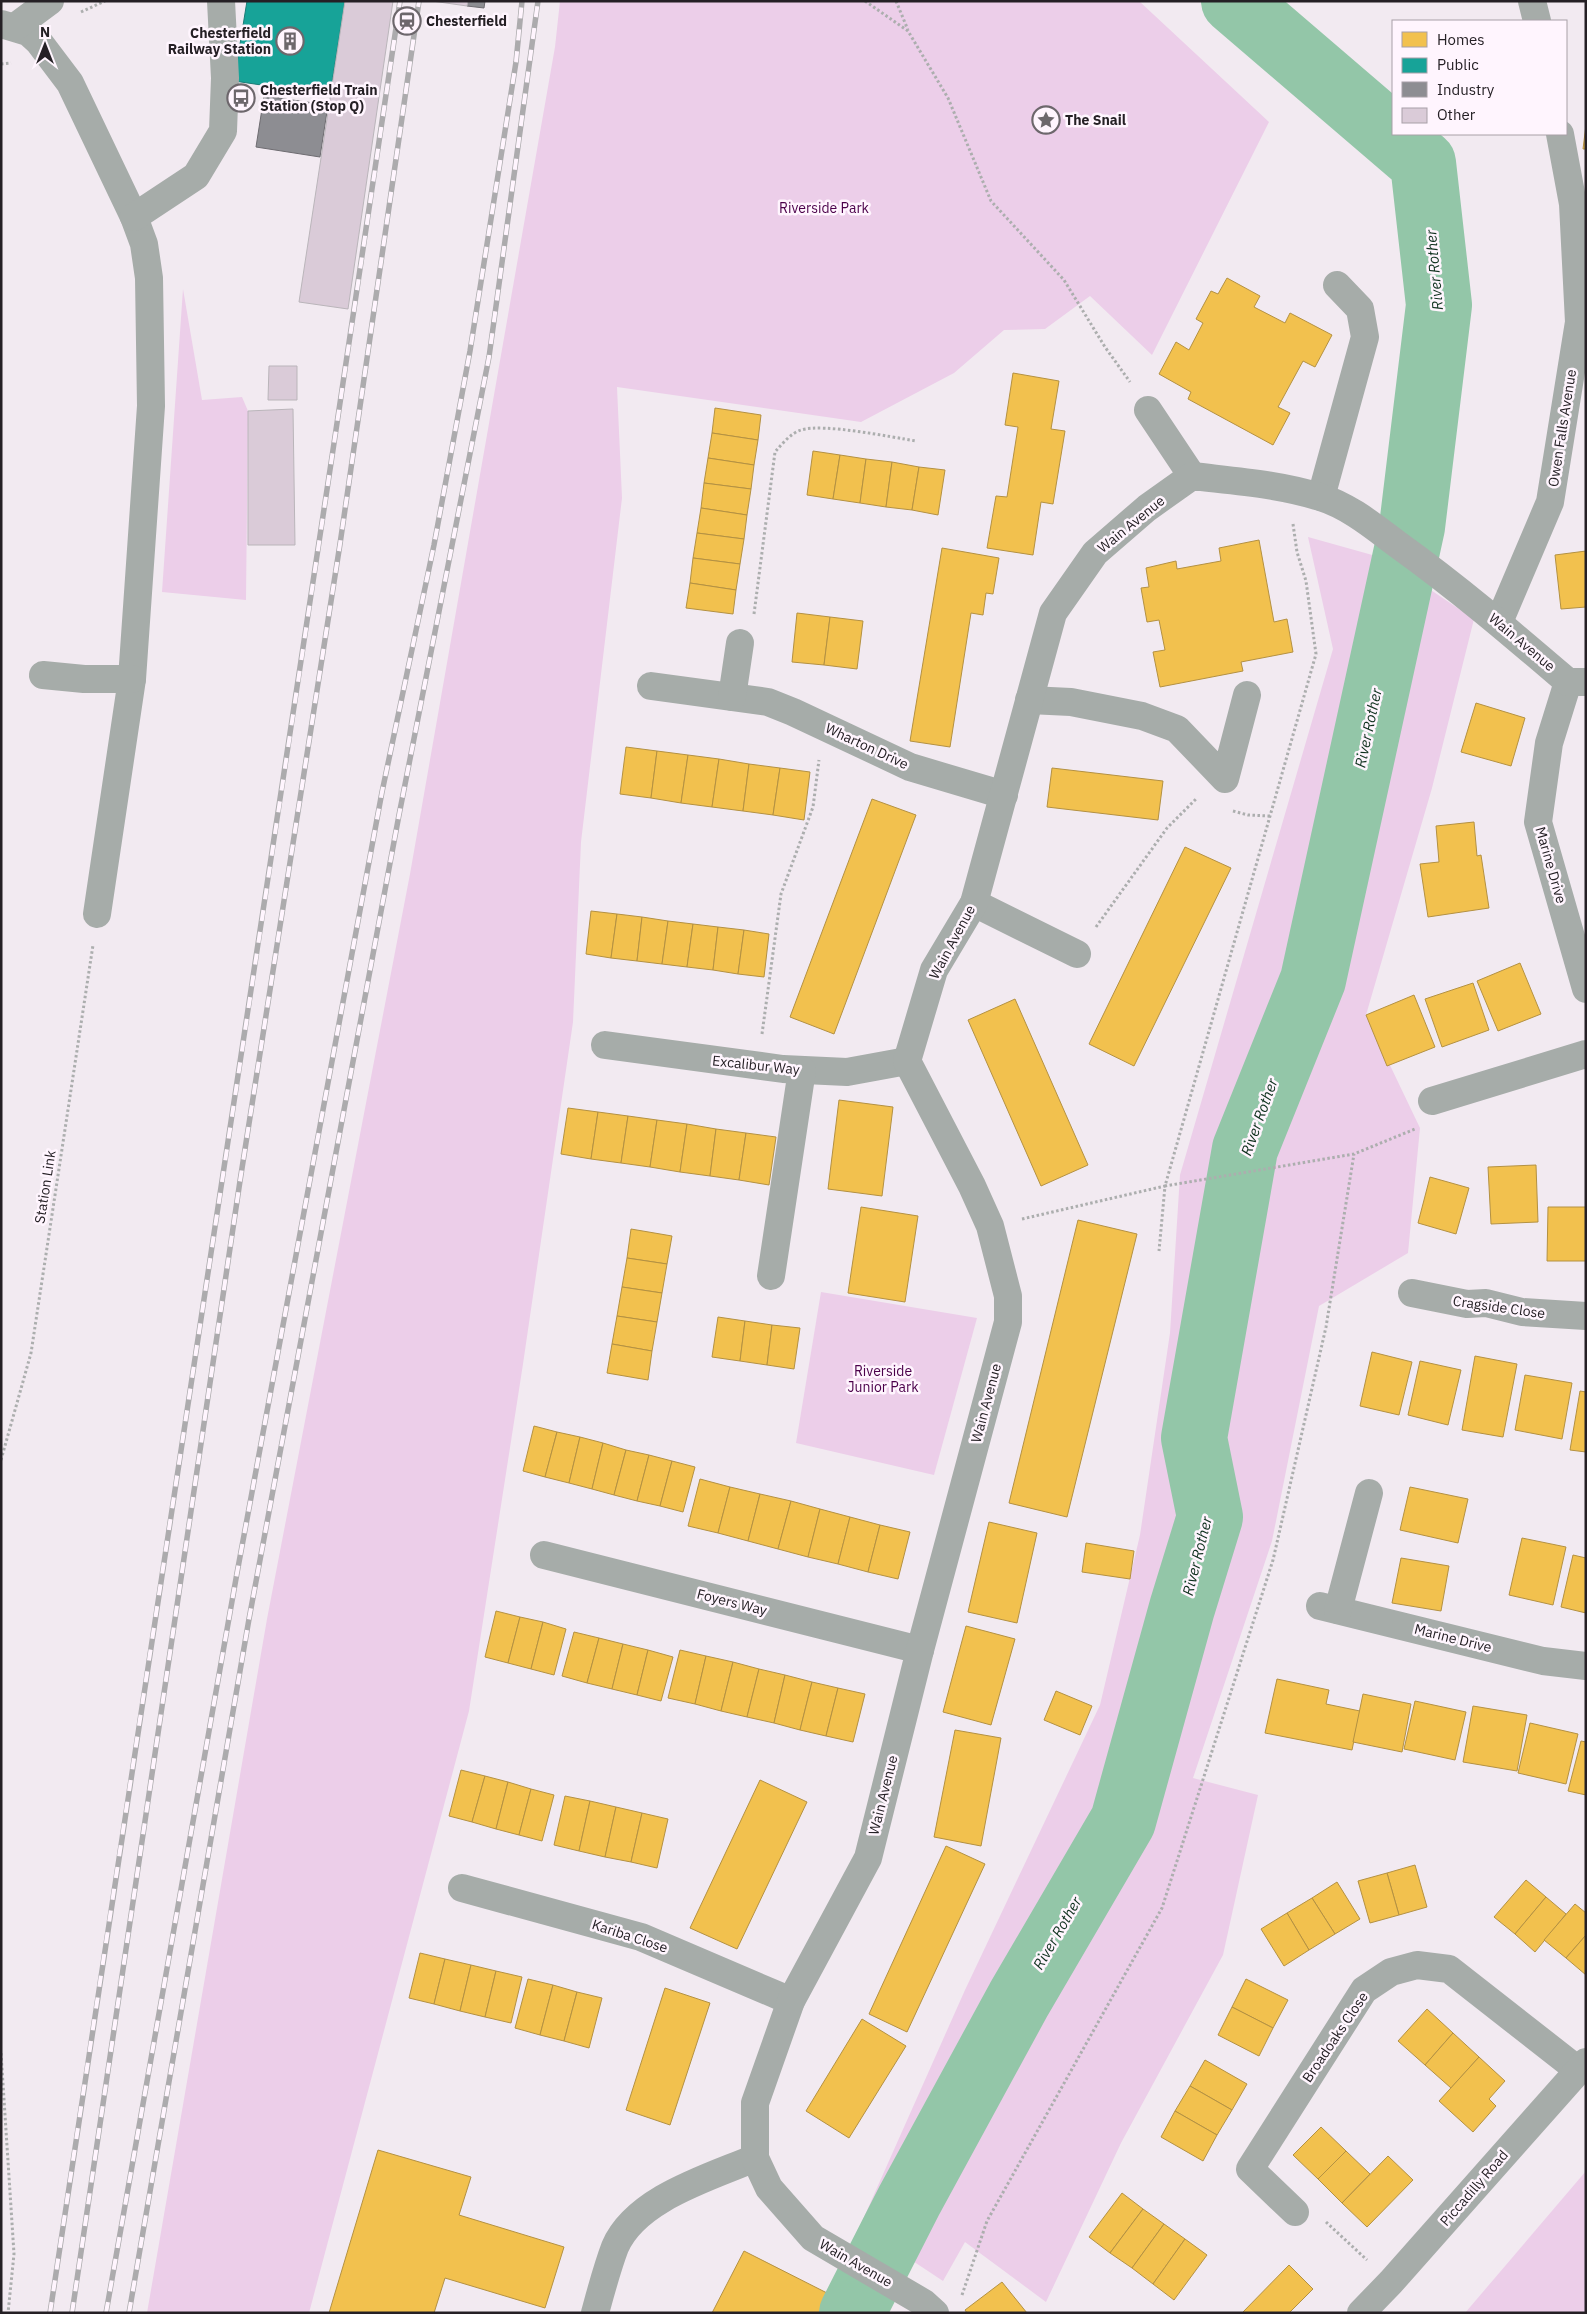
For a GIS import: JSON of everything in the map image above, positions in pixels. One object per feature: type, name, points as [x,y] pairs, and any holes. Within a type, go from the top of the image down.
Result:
[{"type":"street","points":[[8,25],[50,1]]},
{"type":"street","points":[[134,217],[196,176],[223,131],[215,80],[221,1]]},
{"type":"street","points":[[1532,1],[1537,20]]},
{"type":"street","points":[[8,25],[28,32],[39,42],[70,83],[134,217],[144,244],[150,278],[151,406],[132,679],[97,914]]},
{"type":"street","name":"Owen Falls Avenue","points":[[1499,622],[1550,502],[1579,322],[1572,204],[1560,135]]},
{"type":"street","points":[[1321,497],[1366,337],[1360,309],[1337,285]]},
{"type":"street","points":[[1148,410],[1192,476]]},
{"type":"street","name":"Wain Avenue","points":[[929,2308],[813,2238],[769,2188],[756,2158],[755,2103],[791,2001],[868,1858],[920,1650],[1008,1322],[1008,1296],[990,1226],[972,1186],[907,1061],[934,970],[974,903],[1052,613],[1095,553],[1147,508],[1192,476],[1287,489],[1321,497],[1352,511],[1453,584],[1577,682]]},
{"type":"street","points":[[732,697],[746,633]]},
{"type":"street","points":[[43,675],[84,680],[132,679]]},
{"type":"street","name":"Marine Drive","points":[[1577,682],[1549,743],[1538,822],[1586,989]]},
{"type":"street","name":"Wharton Drive","points":[[651,686],[768,702],[910,767],[1004,795]]},
{"type":"street","points":[[1029,700],[1071,702],[1142,716],[1176,729],[1225,778],[1247,696]]},
{"type":"street","points":[[974,903],[1076,954]]},
{"type":"street","name":"Excalibur Way","points":[[605,1045],[758,1066],[802,1070],[847,1072],[907,1061]]},
{"type":"street","points":[[1432,1102],[1586,1054]]},
{"type":"street","points":[[771,1276],[802,1070]]},
{"type":"street","name":"Cragside Close","points":[[1412,1293],[1467,1304],[1486,1303],[1522,1312],[1586,1316]]},
{"type":"street","name":"Marine Drive","points":[[1369,1493],[1329,1608],[1543,1661],[1586,1666]]},
{"type":"street","name":"Foyers Way","points":[[544,1555],[920,1650]]},
{"type":"street","name":"Kariba Close","points":[[462,1888],[641,1937],[791,2001]]},
{"type":"street","name":"Broadoaks Close","points":[[1295,2212],[1250,2169],[1364,1990],[1391,1972],[1417,1965],[1449,1969],[1582,2066]]},
{"type":"street","name":"Piccadilly Road","points":[[1361,2313],[1391,2282],[1582,2066]]},
{"type":"street","points":[[595,2313],[616,2245],[634,2220],[673,2192],[756,2158]]},
{"type":"path","points":[[865,1],[908,30]]},
{"type":"path","points":[[896,1],[908,30],[948,98],[991,201],[1064,280],[1105,347],[1148,410]]},
{"type":"path","points":[[746,633],[775,452],[786,440],[801,430],[822,428],[916,441]]},
{"type":"path","points":[[1159,1251],[1165,1186],[1316,654],[1306,581],[1297,552],[1287,489]]},
{"type":"path","points":[[758,1066],[781,894],[813,807],[823,726]]},
{"type":"path","points":[[1076,954],[1167,828],[1200,795]]},
{"type":"path","points":[[1231,810],[1248,815],[1270,816]]},
{"type":"path","name":"Station Link","points":[[1,1460],[31,1353],[97,914]]},
{"type":"path","points":[[961,2298],[987,2221],[1162,1908],[1273,1560],[1326,1327],[1354,1154],[1184,1182],[990,1226]]},
{"type":"path","points":[[1,2053],[14,2254],[8,2313]]},
{"type":"path","points":[[1295,2212],[1311,2209],[1391,2282]]},
{"type":"green space","name":"Riverside Park","points":[[560,1],[1139,1],[1269,122],[1152,355],[1090,296],[1045,329],[1004,330],[954,373],[861,422],[617,387],[622,498],[581,842],[573,1022],[523,1364],[469,1711],[309,2313],[147,2313],[267,1619],[410,874],[555,47]]},
{"type":"green space","points":[[183,289],[202,400],[242,397],[248,411],[246,600],[162,592]]},
{"type":"green space","points":[[1308,537],[1383,558],[1474,619],[1432,788],[1366,1015],[1420,1128],[1408,1253],[1319,1306],[1272,1541],[1193,1778],[1258,1795],[1223,1955],[1121,2143],[1046,2302],[965,2242],[943,2281],[860,2226],[965,1990],[1100,1705],[1140,1535],[1170,1333],[1180,1175],[1333,649]]},
{"type":"green space","name":"Riverside Junior Park","points":[[821,1292],[977,1318],[934,1475],[796,1443]]},
{"type":"green space","points":[[1586,2171],[1586,2313],[1465,2313]]},
{"type":"building: Homes","points":[[1586,125],[1586,149],[1583,149]]},
{"type":"building: Homes","points":[[1227,278],[1260,296],[1254,307],[1285,323],[1290,313],[1332,335],[1315,367],[1303,361],[1278,407],[1290,413],[1273,445],[1188,399],[1191,392],[1159,374],[1176,342],[1189,350],[1203,323],[1196,319],[1211,291],[1218,294]]},
{"type":"building: Homes","points":[[1013,373],[1059,381],[1051,429],[1065,431],[1053,504],[1041,502],[1033,555],[987,548],[996,496],[1007,497],[1018,427],[1005,425]]},
{"type":"building: Homes","points":[[715,408],[761,415],[758,440],[712,433]]},
{"type":"building: Homes","points":[[712,433],[758,440],[754,465],[708,458]]},
{"type":"building: Homes","points":[[813,451],[840,455],[833,499],[807,495]]},
{"type":"building: Homes","points":[[840,455],[866,459],[860,503],[833,499]]},
{"type":"building: Homes","points":[[708,458],[754,465],[751,489],[704,483]]},
{"type":"building: Homes","points":[[866,459],[892,462],[886,507],[860,503]]},
{"type":"building: Homes","points":[[892,462],[919,467],[912,510],[886,507]]},
{"type":"building: Homes","points":[[919,467],[945,470],[938,515],[912,510]]},
{"type":"building: Homes","points":[[704,483],[751,489],[747,515],[701,508]]},
{"type":"building: Homes","points":[[701,508],[747,515],[744,539],[697,533]]},
{"type":"building: Homes","points":[[697,533],[744,539],[740,564],[693,558]]},
{"type":"building: Homes","points":[[1259,540],[1274,622],[1287,619],[1293,652],[1241,662],[1243,671],[1160,687],[1153,652],[1165,650],[1159,620],[1147,622],[1141,588],[1149,587],[1146,568],[1176,561],[1177,569],[1221,561],[1219,548]]},
{"type":"building: Homes","points":[[942,548],[999,558],[993,594],[986,593],[983,615],[971,613],[950,747],[910,741]]},
{"type":"building: Homes","points":[[1586,551],[1586,607],[1561,609],[1555,555]]},
{"type":"building: Homes","points":[[693,558],[740,564],[736,590],[690,583]]},
{"type":"building: Homes","points":[[690,583],[736,590],[733,614],[686,608]]},
{"type":"building: Homes","points":[[797,613],[830,617],[824,665],[792,662]]},
{"type":"building: Homes","points":[[830,617],[863,621],[857,669],[824,665]]},
{"type":"building: Homes","points":[[1476,703],[1525,718],[1511,766],[1461,752]]},
{"type":"building: Homes","points":[[626,747],[657,751],[651,798],[620,794]]},
{"type":"building: Homes","points":[[657,751],[688,755],[681,803],[651,798]]},
{"type":"building: Homes","points":[[688,755],[719,759],[712,807],[681,803]]},
{"type":"building: Homes","points":[[719,759],[749,764],[743,811],[712,807]]},
{"type":"building: Homes","points":[[749,764],[780,768],[773,815],[743,811]]},
{"type":"building: Homes","points":[[780,768],[810,772],[804,820],[773,815]]},
{"type":"building: Homes","points":[[1052,768],[1163,781],[1158,820],[1047,807]]},
{"type":"building: Homes","points":[[872,799],[916,815],[834,1034],[790,1017]]},
{"type":"building: Homes","points":[[1474,822],[1477,856],[1481,855],[1489,908],[1428,917],[1420,864],[1439,862],[1436,826]]},
{"type":"building: Homes","points":[[1185,847],[1231,868],[1134,1066],[1089,1044]]},
{"type":"building: Homes","points":[[591,911],[617,914],[611,958],[586,954]]},
{"type":"building: Homes","points":[[617,914],[642,917],[637,961],[611,958]]},
{"type":"building: Homes","points":[[642,917],[668,921],[662,964],[637,961]]},
{"type":"building: Homes","points":[[668,921],[693,924],[687,967],[662,964]]},
{"type":"building: Homes","points":[[693,924],[718,927],[713,970],[687,967]]},
{"type":"building: Homes","points":[[718,927],[744,930],[738,974],[713,970]]},
{"type":"building: Homes","points":[[744,930],[769,934],[764,977],[738,974]]},
{"type":"building: Homes","points":[[1520,963],[1541,1014],[1498,1031],[1477,981]]},
{"type":"building: Homes","points":[[1473,983],[1489,1030],[1442,1047],[1425,999]]},
{"type":"building: Homes","points":[[1414,995],[1435,1047],[1387,1066],[1366,1015]]},
{"type":"building: Homes","points":[[1015,999],[1088,1165],[1041,1186],[968,1020]]},
{"type":"building: Homes","points":[[839,1100],[893,1107],[882,1196],[828,1189]]},
{"type":"building: Homes","points":[[568,1108],[598,1112],[591,1159],[561,1154]]},
{"type":"building: Homes","points":[[598,1112],[628,1116],[621,1163],[591,1159]]},
{"type":"building: Homes","points":[[628,1116],[657,1120],[650,1167],[621,1163]]},
{"type":"building: Homes","points":[[657,1120],[687,1124],[680,1172],[650,1167]]},
{"type":"building: Homes","points":[[687,1124],[716,1129],[710,1176],[680,1172]]},
{"type":"building: Homes","points":[[716,1129],[746,1133],[739,1180],[710,1176]]},
{"type":"building: Homes","points":[[746,1133],[776,1137],[769,1185],[739,1180]]},
{"type":"building: Homes","points":[[1536,1165],[1538,1222],[1491,1224],[1488,1167]]},
{"type":"building: Homes","points":[[1430,1177],[1469,1188],[1456,1234],[1418,1223]]},
{"type":"building: Homes","points":[[861,1207],[918,1216],[905,1302],[848,1293]]},
{"type":"building: Homes","points":[[1548,1207],[1586,1207],[1586,1261],[1547,1261]]},
{"type":"building: Homes","points":[[1078,1220],[1137,1234],[1067,1517],[1009,1503]]},
{"type":"building: Homes","points":[[631,1229],[672,1236],[667,1264],[627,1258]]},
{"type":"building: Homes","points":[[627,1258],[667,1264],[662,1293],[622,1287]]},
{"type":"building: Homes","points":[[622,1287],[662,1293],[657,1322],[617,1316]]},
{"type":"building: Homes","points":[[617,1316],[657,1322],[652,1351],[612,1344]]},
{"type":"building: Homes","points":[[718,1317],[745,1321],[740,1361],[712,1357]]},
{"type":"building: Homes","points":[[745,1321],[772,1325],[767,1365],[740,1361]]},
{"type":"building: Homes","points":[[772,1325],[800,1328],[794,1369],[767,1365]]},
{"type":"building: Homes","points":[[612,1344],[652,1351],[648,1380],[607,1373]]},
{"type":"building: Homes","points":[[1372,1352],[1412,1362],[1399,1415],[1360,1406]]},
{"type":"building: Homes","points":[[1475,1356],[1517,1364],[1503,1437],[1462,1430]]},
{"type":"building: Homes","points":[[1420,1361],[1461,1370],[1448,1425],[1408,1415]]},
{"type":"building: Homes","points":[[1525,1375],[1572,1383],[1562,1439],[1515,1430]]},
{"type":"building: Homes","points":[[1580,1391],[1586,1392],[1586,1452],[1570,1450]]},
{"type":"building: Homes","points":[[534,1426],[557,1432],[545,1477],[523,1471]]},
{"type":"building: Homes","points":[[557,1432],[580,1437],[569,1483],[545,1477]]},
{"type":"building: Homes","points":[[580,1437],[603,1443],[592,1489],[569,1483]]},
{"type":"building: Homes","points":[[603,1443],[626,1450],[614,1495],[592,1489]]},
{"type":"building: Homes","points":[[626,1450],[649,1455],[637,1501],[614,1495]]},
{"type":"building: Homes","points":[[649,1455],[672,1461],[660,1506],[637,1501]]},
{"type":"building: Homes","points":[[672,1461],[695,1467],[683,1512],[660,1506]]},
{"type":"building: Homes","points":[[700,1479],[730,1487],[718,1533],[688,1526]]},
{"type":"building: Homes","points":[[730,1487],[760,1494],[748,1541],[718,1533]]},
{"type":"building: Homes","points":[[1410,1487],[1468,1499],[1458,1543],[1400,1530]]},
{"type":"building: Homes","points":[[760,1494],[791,1501],[778,1549],[748,1541]]},
{"type":"building: Homes","points":[[791,1501],[820,1509],[808,1557],[778,1549]]},
{"type":"building: Homes","points":[[820,1509],[850,1517],[838,1564],[808,1557]]},
{"type":"building: Homes","points":[[850,1517],[880,1525],[868,1572],[838,1564]]},
{"type":"building: Homes","points":[[989,1522],[1037,1533],[1017,1623],[968,1612]]},
{"type":"building: Homes","points":[[880,1525],[910,1532],[898,1579],[868,1572]]},
{"type":"building: Homes","points":[[1522,1538],[1566,1547],[1553,1605],[1509,1595]]},
{"type":"building: Homes","points":[[1086,1543],[1134,1551],[1130,1579],[1082,1572]]},
{"type":"building: Homes","points":[[1573,1555],[1586,1558],[1586,1613],[1561,1607]]},
{"type":"building: Homes","points":[[1401,1558],[1449,1566],[1441,1611],[1392,1603]]},
{"type":"building: Homes","points":[[496,1611],[520,1617],[508,1663],[485,1657]]},
{"type":"building: Homes","points":[[520,1617],[543,1622],[531,1669],[508,1663]]},
{"type":"building: Homes","points":[[543,1622],[566,1629],[554,1675],[531,1669]]},
{"type":"building: Homes","points":[[966,1626],[1015,1639],[991,1725],[943,1712]]},
{"type":"building: Homes","points":[[574,1632],[599,1638],[587,1683],[562,1676]]},
{"type":"building: Homes","points":[[599,1638],[623,1644],[612,1689],[587,1683]]},
{"type":"building: Homes","points":[[623,1644],[648,1650],[637,1695],[612,1689]]},
{"type":"building: Homes","points":[[648,1650],[673,1657],[661,1701],[637,1695]]},
{"type":"building: Homes","points":[[680,1650],[706,1656],[695,1704],[668,1698]]},
{"type":"building: Homes","points":[[706,1656],[733,1662],[721,1711],[695,1704]]},
{"type":"building: Homes","points":[[733,1662],[759,1669],[747,1717],[721,1711]]},
{"type":"building: Homes","points":[[759,1669],[785,1675],[774,1723],[747,1717]]},
{"type":"building: Homes","points":[[785,1675],[812,1682],[800,1730],[774,1723]]},
{"type":"building: Homes","points":[[1277,1679],[1329,1690],[1326,1704],[1360,1711],[1352,1750],[1265,1733]]},
{"type":"building: Homes","points":[[812,1682],[838,1688],[826,1736],[800,1730]]},
{"type":"building: Homes","points":[[838,1688],[865,1694],[853,1742],[826,1736]]},
{"type":"building: Homes","points":[[1056,1691],[1092,1706],[1080,1735],[1044,1720]]},
{"type":"building: Homes","points":[[1363,1694],[1411,1704],[1402,1752],[1353,1742]]},
{"type":"building: Homes","points":[[1415,1701],[1466,1712],[1455,1760],[1404,1749]]},
{"type":"building: Homes","points":[[1473,1706],[1527,1715],[1517,1771],[1463,1762]]},
{"type":"building: Homes","points":[[1530,1723],[1578,1734],[1566,1784],[1518,1773]]},
{"type":"building: Homes","points":[[955,1730],[1001,1738],[981,1846],[934,1837]]},
{"type":"building: Homes","points":[[1581,1741],[1586,1742],[1586,1795],[1568,1791]]},
{"type":"building: Homes","points":[[461,1770],[485,1776],[472,1822],[449,1816]]},
{"type":"building: Homes","points":[[485,1776],[508,1782],[496,1829],[472,1822]]},
{"type":"building: Homes","points":[[760,1780],[807,1802],[737,1949],[690,1928]]},
{"type":"building: Homes","points":[[508,1782],[531,1789],[519,1835],[496,1829]]},
{"type":"building: Homes","points":[[531,1789],[554,1795],[542,1841],[519,1835]]},
{"type":"building: Homes","points":[[565,1796],[590,1801],[579,1851],[554,1845]]},
{"type":"building: Homes","points":[[590,1801],[616,1807],[605,1857],[579,1851]]},
{"type":"building: Homes","points":[[616,1807],[642,1813],[631,1862],[605,1857]]},
{"type":"building: Homes","points":[[642,1813],[668,1819],[657,1868],[631,1862]]},
{"type":"building: Homes","points":[[946,1846],[985,1864],[907,2032],[869,2014]]},
{"type":"building: Homes","points":[[1415,1865],[1427,1907],[1399,1915],[1387,1873]]},
{"type":"building: Homes","points":[[1387,1873],[1399,1915],[1370,1923],[1358,1881]]},
{"type":"building: Homes","points":[[1526,1880],[1546,1897],[1515,1934],[1494,1917]]},
{"type":"building: Homes","points":[[1337,1882],[1360,1919],[1335,1934],[1312,1898]]},
{"type":"building: Homes","points":[[1546,1897],[1566,1914],[1535,1952],[1515,1934]]},
{"type":"building: Homes","points":[[1312,1898],[1335,1934],[1309,1950],[1287,1913]]},
{"type":"building: Homes","points":[[1575,1904],[1586,1913],[1586,1935],[1566,1958],[1544,1940]]},
{"type":"building: Homes","points":[[1287,1913],[1309,1950],[1284,1966],[1261,1929]]},
{"type":"building: Homes","points":[[1586,1935],[1586,1975],[1566,1958]]},
{"type":"building: Homes","points":[[420,1953],[445,1959],[434,2004],[409,1998]]},
{"type":"building: Homes","points":[[445,1959],[471,1965],[460,2011],[434,2004]]},
{"type":"building: Homes","points":[[471,1965],[496,1971],[485,2017],[460,2011]]},
{"type":"building: Homes","points":[[496,1971],[522,1977],[511,2023],[485,2017]]},
{"type":"building: Homes","points":[[528,1979],[553,1985],[540,2035],[515,2028]]},
{"type":"building: Homes","points":[[1246,1979],[1288,2000],[1273,2028],[1232,2007]]},
{"type":"building: Homes","points":[[553,1985],[577,1992],[564,2041],[540,2035]]},
{"type":"building: Homes","points":[[665,1988],[710,2003],[670,2125],[626,2110]]},
{"type":"building: Homes","points":[[577,1992],[602,1998],[589,2048],[564,2041]]},
{"type":"building: Homes","points":[[1232,2007],[1273,2028],[1259,2056],[1218,2035]]},
{"type":"building: Homes","points":[[1427,2009],[1453,2033],[1425,2065],[1398,2041]]},
{"type":"building: Homes","points":[[862,2019],[906,2046],[849,2138],[806,2111]]},
{"type":"building: Homes","points":[[1453,2033],[1479,2057],[1451,2088],[1425,2065]]},
{"type":"building: Homes","points":[[1479,2057],[1505,2081],[1489,2099],[1496,2106],[1473,2132],[1439,2101]]},
{"type":"building: Homes","points":[[1205,2060],[1247,2084],[1232,2110],[1190,2086]]},
{"type":"building: Homes","points":[[1190,2086],[1232,2110],[1217,2135],[1175,2111]]},
{"type":"building: Homes","points":[[1175,2111],[1217,2135],[1203,2161],[1161,2137]]},
{"type":"building: Homes","points":[[1321,2127],[1346,2151],[1318,2179],[1293,2155]]},
{"type":"building: Homes","points":[[378,2150],[471,2177],[459,2215],[564,2247],[545,2308],[445,2278],[434,2313],[329,2313]]},
{"type":"building: Homes","points":[[1346,2151],[1370,2174],[1342,2203],[1318,2179]]},
{"type":"building: Homes","points":[[1388,2156],[1413,2180],[1367,2227],[1342,2203]]},
{"type":"building: Homes","points":[[1122,2193],[1143,2209],[1110,2253],[1089,2237]]},
{"type":"building: Homes","points":[[1143,2209],[1164,2224],[1132,2268],[1110,2253]]},
{"type":"building: Homes","points":[[1164,2224],[1185,2239],[1153,2284],[1132,2268]]},
{"type":"building: Homes","points":[[1185,2239],[1207,2255],[1174,2300],[1153,2284]]},
{"type":"building: Homes","points":[[744,2251],[829,2294],[820,2313],[712,2313]]},
{"type":"building: Homes","points":[[1289,2265],[1313,2289],[1289,2313],[1242,2313]]},
{"type":"building: Homes","points":[[1002,2282],[1027,2313],[967,2313],[965,2310]]},
{"type":"building: Public","name":"Chesterfield Railway Station","points":[[247,1],[345,1],[330,95],[234,81]]},
{"type":"building: Industry","points":[[468,1],[485,1],[484,8],[467,6]]},
{"type":"building: Industry","points":[[264,96],[328,105],[320,157],[256,147]]},
{"type":"building: Other","points":[[345,1],[393,1],[348,309],[299,302]]},
{"type":"building: Other","points":[[432,1],[468,1],[467,6]]},
{"type":"building: Other","points":[[269,366],[297,366],[297,400],[268,400]]},
{"type":"building: Other","points":[[293,409],[295,545],[248,545],[248,411]]},
{"type":"waterway","name":"River Rother","points":[[852,2313],[909,2201],[1019,1999],[1123,1821],[1182,1608],[1210,1517],[1194,1438],[1245,1149],[1313,980],[1412,527],[1439,305],[1423,163],[1234,1]]},
{"type":"railway","points":[[50,2313],[400,1]]},
{"type":"railway","points":[[72,2313],[240,1181],[340,544],[419,1]]},
{"type":"railway","points":[[106,2313],[237,1573],[382,792],[434,545],[470,351],[516,62],[522,1]]},
{"type":"railway","points":[[129,2313],[249,1619],[399,815],[489,357],[538,1]]},
{"type":"place","name":"Chesterfield","points":[[407,21]]},
{"type":"place","name":"Chesterfield Railway Station","points":[[290,41]]},
{"type":"place","name":"Chesterfield Train Station (Stop Q)","points":[[241,98]]},
{"type":"place","name":"The Snail","points":[[1046,120]]}]
